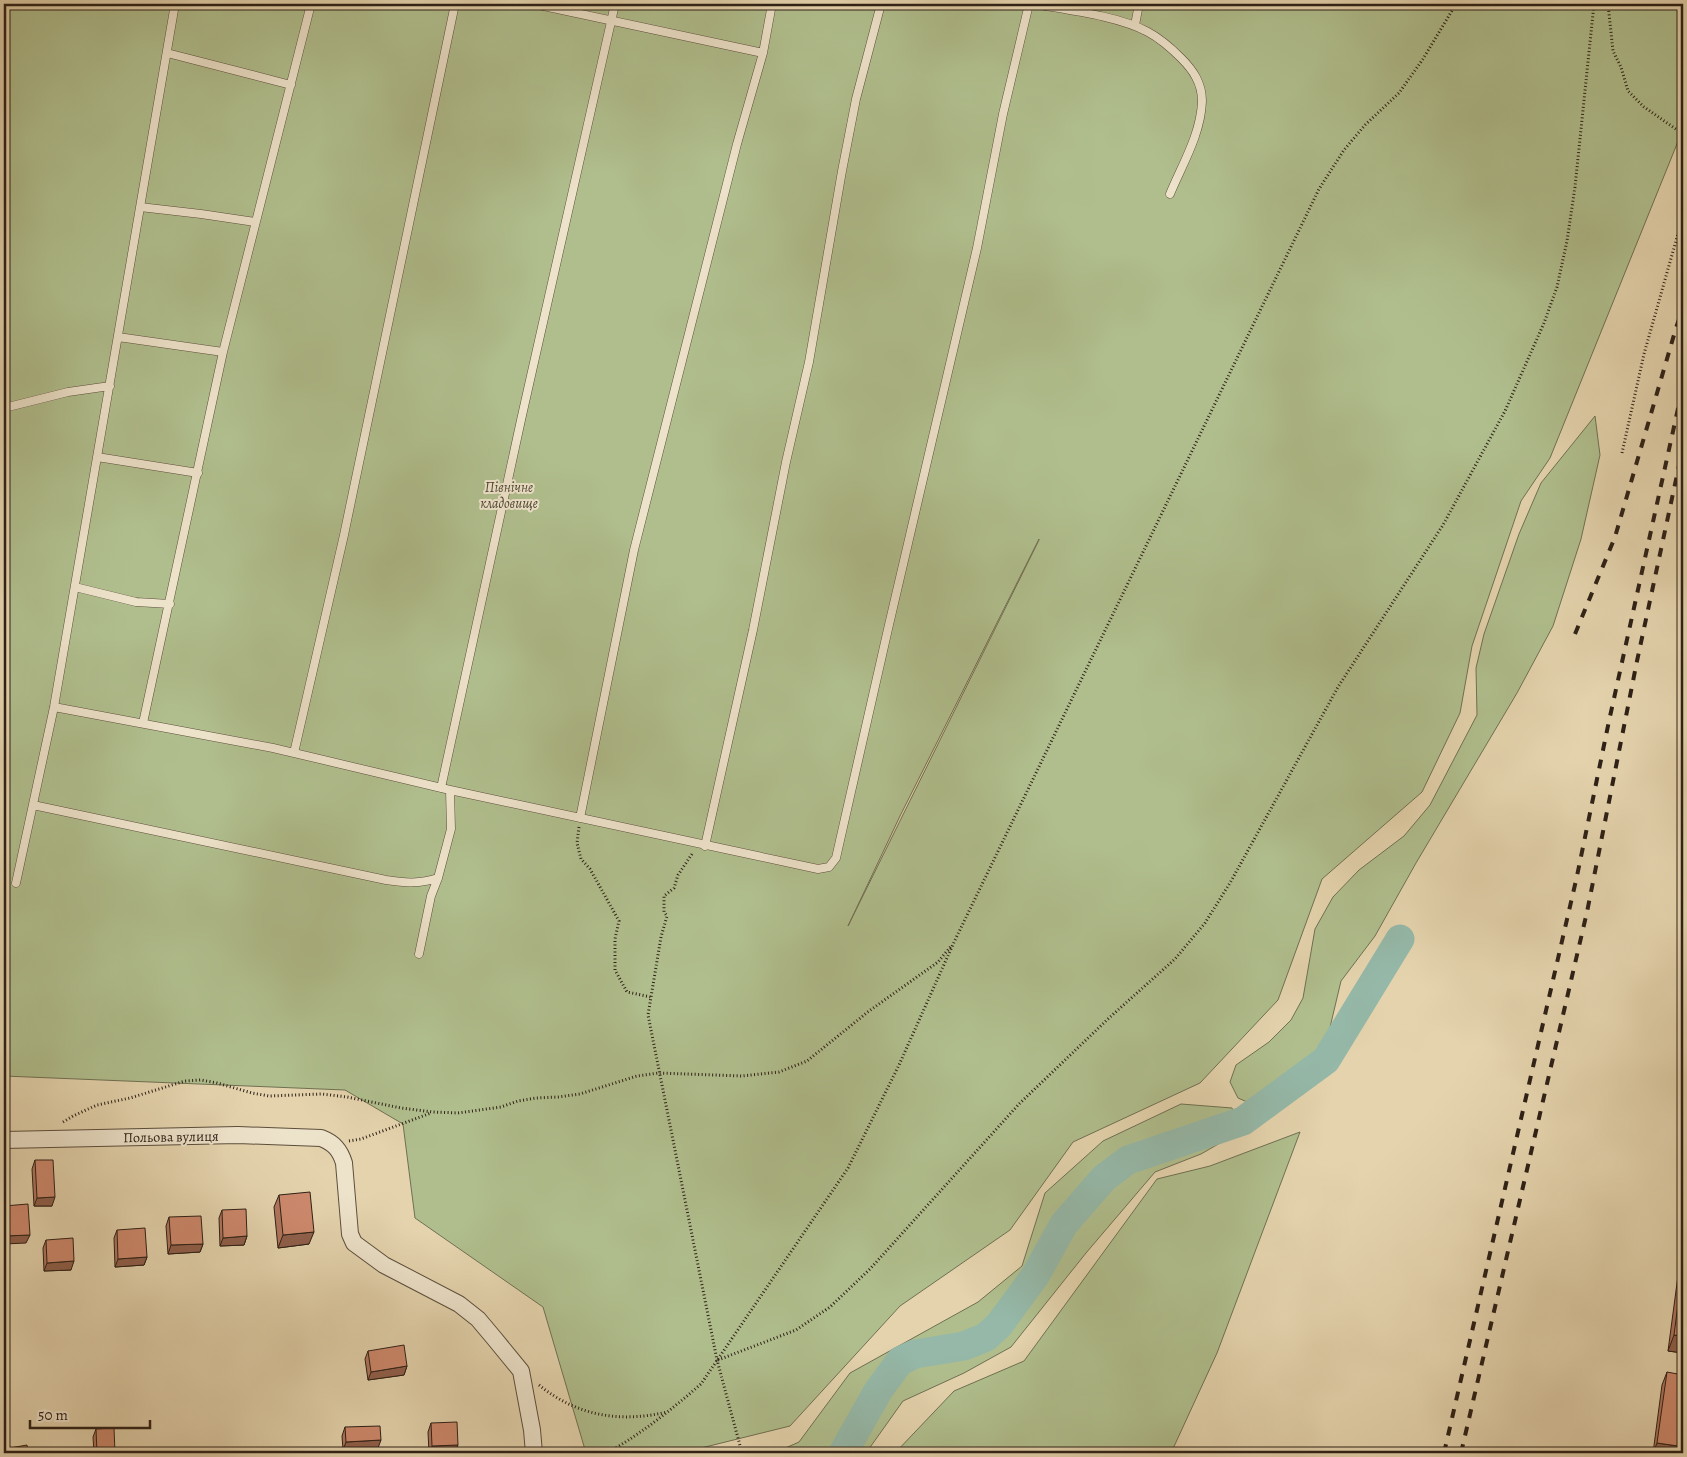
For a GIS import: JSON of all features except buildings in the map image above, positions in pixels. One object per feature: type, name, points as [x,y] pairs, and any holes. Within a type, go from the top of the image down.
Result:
[{"type":"street","name":"Польова вулиця","points":[[4,1140],[238,1135],[321,1138],[332,1144]]},
{"type":"street","points":[[332,1144],[341,1153],[344,1163],[350,1234],[354,1243],[384,1265],[459,1304],[478,1319],[521,1371],[532,1430],[534,1453]]},
{"type":"lane","points":[[16,883],[54,706],[175,4]]},
{"type":"lane","points":[[143,723],[223,352],[311,4]]},
{"type":"lane","points":[[294,753],[344,535],[455,4]]},
{"type":"lane","points":[[534,4],[763,53]]},
{"type":"lane","points":[[441,788],[489,561],[615,4]]},
{"type":"lane","points":[[580,818],[634,550],[737,144],[763,53],[772,4]]},
{"type":"lane","points":[[705,846],[753,630],[786,462],[809,362],[854,108],[881,4]]},
{"type":"lane","points":[[54,706],[294,753],[441,788],[818,870],[829,867],[836,858],[977,248],[1004,114],[1029,4]]},
{"type":"lane","points":[[1034,4],[1135,25],[1168,45],[1194,72],[1200,84],[1202,101],[1198,129],[1170,194]]},
{"type":"lane","points":[[1135,25],[1139,4]]},
{"type":"lane","points":[[167,53],[291,85]]},
{"type":"lane","points":[[140,207],[255,222]]},
{"type":"lane","points":[[118,337],[223,352]]},
{"type":"lane","points":[[4,408],[68,392],[110,386]]},
{"type":"lane","points":[[97,457],[198,473]]},
{"type":"lane","points":[[75,587],[136,602],[170,604]]},
{"type":"lane","points":[[419,954],[430,896],[438,878],[451,829],[450,790]]},
{"type":"lane","points":[[33,805],[386,880],[407,883],[424,882],[438,878]]},
{"type":"path","points":[[607,1453],[634,1438],[669,1412],[701,1384],[848,1168],[899,1065],[955,940],[1319,189],[1344,150],[1365,125],[1399,93],[1423,59],[1456,4]]},
{"type":"path","points":[[717,1360],[796,1330],[830,1307],[870,1269],[1019,1104],[1109,1018],[1175,959],[1206,924],[1338,687],[1363,652],[1443,525],[1506,411],[1544,323],[1557,286],[1567,241],[1575,187],[1594,4]]},
{"type":"path","points":[[1608,4],[1613,51],[1621,67],[1628,91],[1644,107],[1683,134]]},
{"type":"path","points":[[1622,453],[1644,354],[1683,216]]},
{"type":"path","points":[[580,818],[577,843],[581,859],[590,869],[619,921],[615,939],[614,970],[627,992],[651,997]]},
{"type":"path","points":[[705,846],[696,849],[678,875],[674,888],[664,896],[664,912],[667,916],[661,937],[648,1015],[717,1360],[742,1453]]},
{"type":"path","points":[[62,1123],[97,1105],[130,1098],[185,1081],[201,1080],[269,1096],[322,1094],[400,1108],[458,1113],[527,1100],[580,1094],[637,1076],[660,1073],[742,1076],[779,1072],[807,1061],[869,1011],[938,962],[955,940]]},
{"type":"path","points":[[332,1144],[362,1139],[433,1112]]},
{"type":"path","points":[[521,1371],[558,1399],[590,1413],[621,1418],[650,1416],[669,1412]]},
{"type":"green space","name":"Північне кладовище","points":[[4,4],[1683,4],[1683,129],[1550,458],[1521,501],[1472,646],[1460,713],[1422,792],[1322,879],[1278,1000],[1200,1083],[1073,1142],[1010,1230],[900,1306],[790,1426],[681,1453],[586,1453],[543,1307],[415,1218],[403,1124],[345,1090],[4,1076]],"holes":[[[1039,540],[848,926],[900,816]]]},
{"type":"green space","points":[[1595,416],[1600,455],[1581,539],[1553,626],[1517,693],[1375,936],[1341,981],[1327,1040],[1271,1095],[1254,1105],[1238,1098],[1230,1082],[1236,1065],[1269,1042],[1291,1020],[1303,998],[1315,929],[1333,897],[1359,870],[1404,836],[1430,805],[1477,715],[1476,668],[1484,634],[1519,534],[1541,483]]},
{"type":"green space","points":[[1181,1104],[1232,1108],[1241,1131],[1201,1154],[1155,1172],[1086,1253],[1011,1347],[964,1373],[903,1401],[866,1453],[774,1453],[799,1442],[850,1373],[978,1302],[1022,1266],[1045,1193],[1103,1141]]},
{"type":"green space","points":[[1300,1132],[1217,1353],[1171,1453],[895,1453],[954,1391],[1024,1361],[1157,1179],[1210,1166]]},
{"type":"waterway","points":[[843,1453],[878,1391],[900,1361],[915,1354],[964,1346],[986,1337],[999,1325],[1035,1276],[1064,1224],[1104,1178],[1128,1160],[1243,1121],[1326,1060],[1400,939]]},
{"type":"railway","points":[[1575,634],[1615,537],[1683,308]]},
{"type":"railway","points":[[1444,1453],[1577,876],[1683,386]]},
{"type":"railway","points":[[1461,1453],[1587,912],[1637,661],[1683,447]]}]
